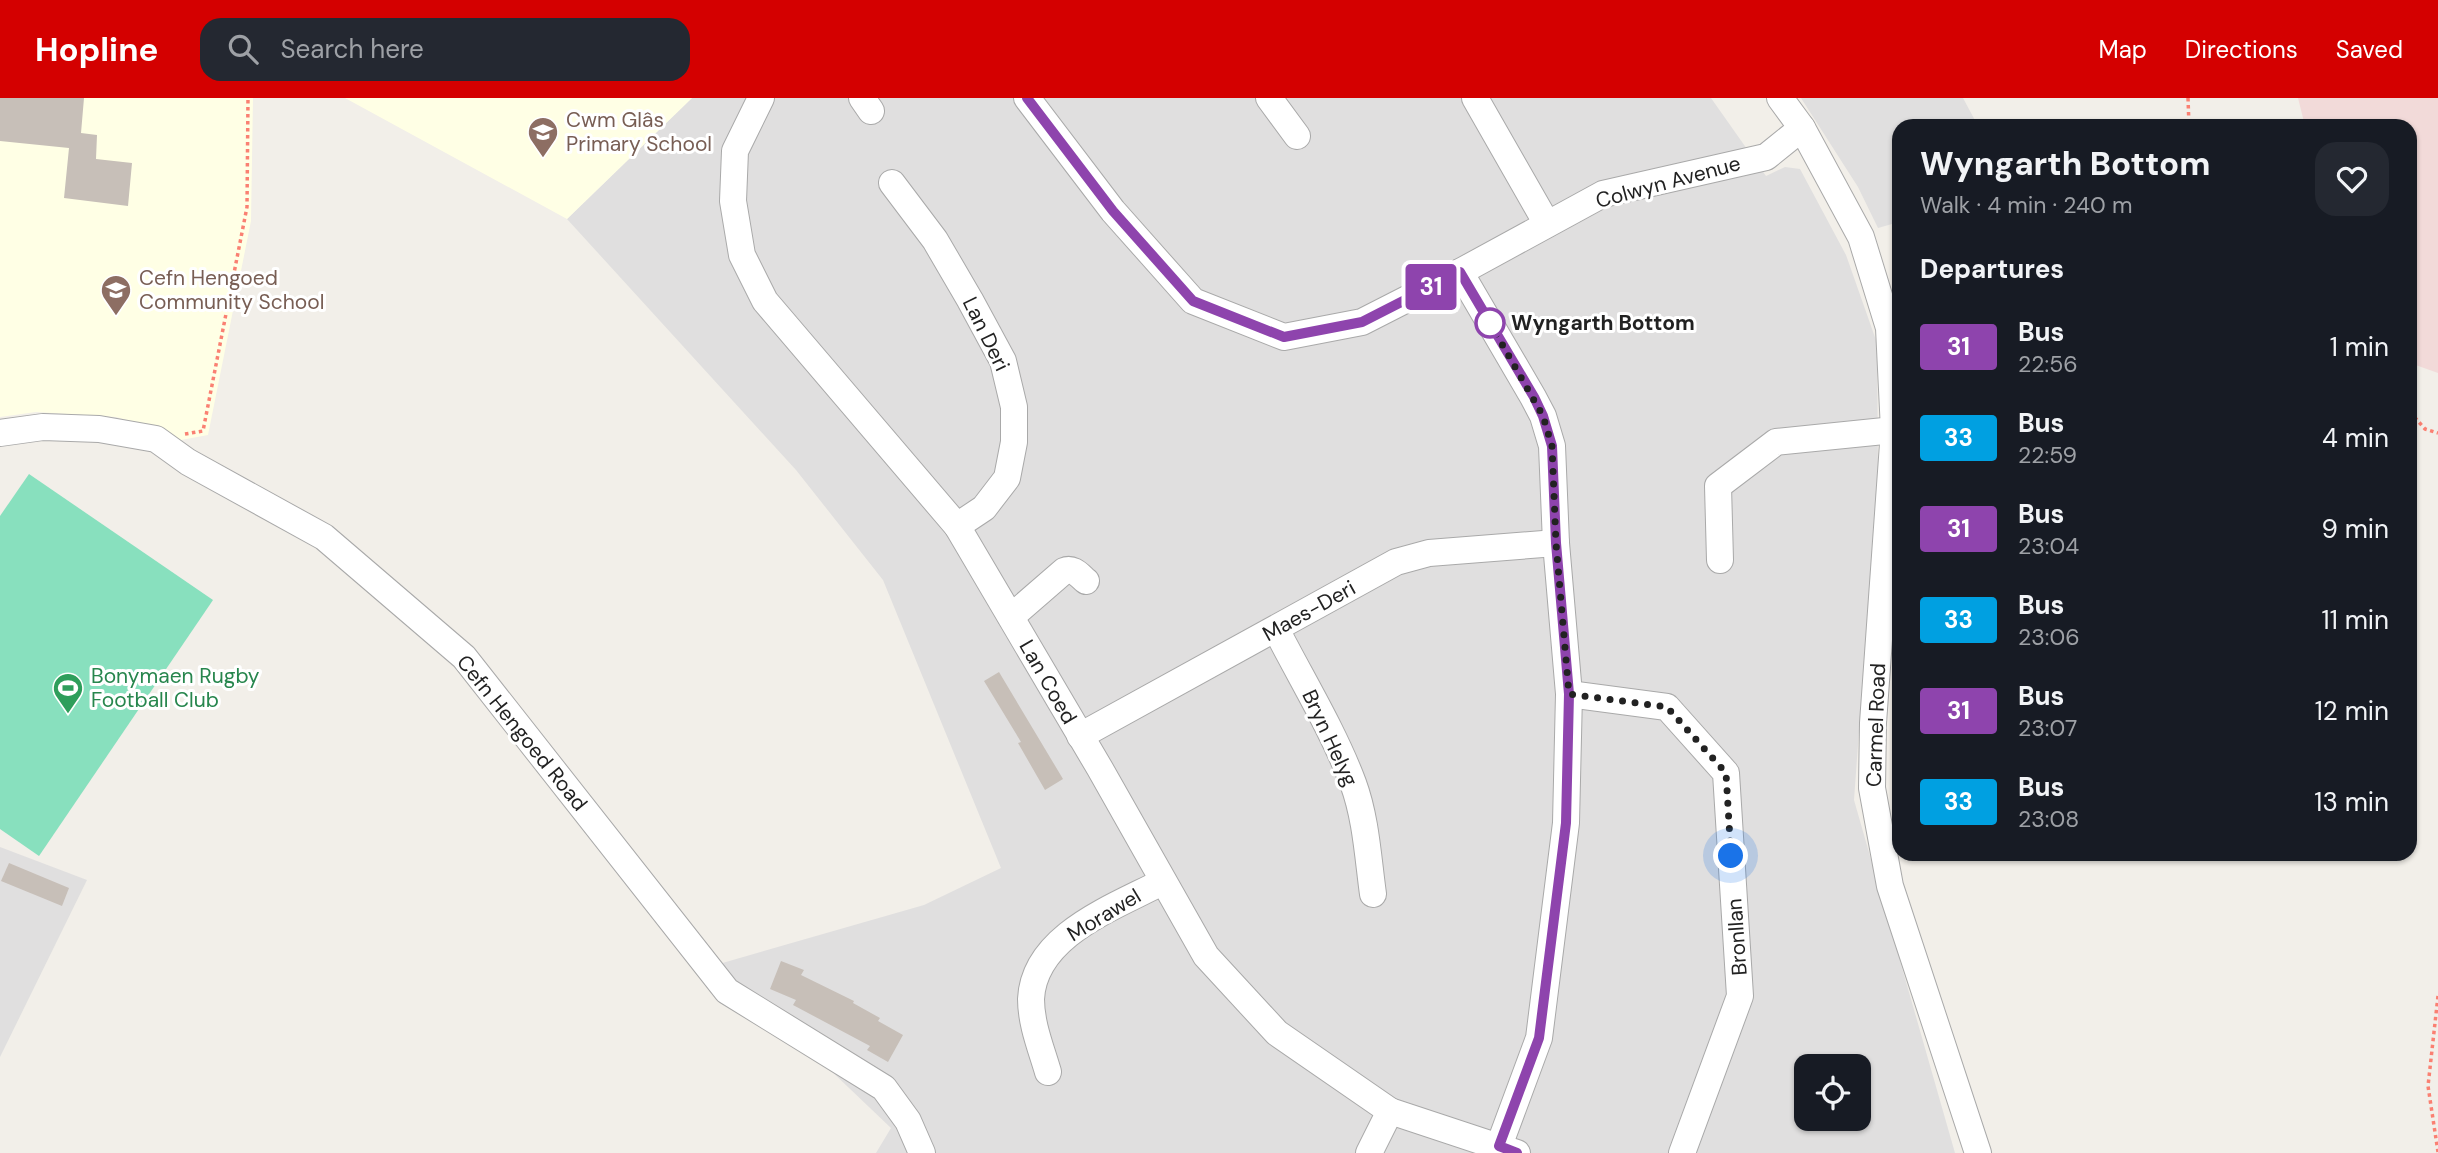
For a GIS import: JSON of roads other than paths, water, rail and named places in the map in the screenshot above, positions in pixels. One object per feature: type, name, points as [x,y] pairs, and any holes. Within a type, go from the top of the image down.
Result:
[{"type":"street","name":"Lan Coed","points":[[761,98],[735,151],[733,201],[742,255],[765,302],[957,526],[1206,956],[1277,1034],[1390,1111],[1508,1150]]},
{"type":"street","name":"Colwyn Avenue","points":[[1027,98],[1113,211],[1193,301],[1284,337],[1362,322],[1603,194],[1766,157],[1802,128]]},
{"type":"street","points":[[1269,98],[1297,136]]},
{"type":"street","points":[[1475,98],[1547,224]]},
{"type":"street","name":"Carmel Road","points":[[1780,98],[1802,128],[1861,237],[1889,328],[1892,389]]},
{"type":"street","name":"Lan Deri","points":[[892,183],[935,240],[970,300],[1003,361],[1014,407],[1014,442],[1007,478],[984,508],[957,526]]},
{"type":"street","points":[[1460,272],[1543,416],[1552,446],[1556,543],[1569,694],[1566,823],[1539,1038],[1508,1150]]},
{"type":"street","name":"Cefn Hengoed Road","points":[[0,433],[43,427],[99,429],[156,439],[188,462],[324,537],[464,657],[727,991],[884,1088],[908,1121],[922,1153]]},
{"type":"street","points":[[1720,561],[1718,486],[1776,442],[1892,430]]},
{"type":"street","name":"Carmel Road","points":[[1892,458],[1873,723],[1872,788],[1890,886],[1978,1153]]},
{"type":"street","name":"Maes-Deri","points":[[1080,736],[1396,562],[1429,553],[1556,543]]},
{"type":"street","points":[[1011,617],[1068,569],[1086,581]]},
{"type":"street","name":"Bryn Helyg","points":[[1276,629],[1333,737],[1354,785],[1373,894]]},
{"type":"street","name":"Bronllan","points":[[1569,694],[1667,707],[1726,773],[1740,996],[1682,1153]]},
{"type":"street","name":"Morawel","points":[[1048,1072],[1034,1026],[1031,997],[1038,971],[1050,951],[1073,930],[1162,882]]},
{"type":"street","points":[[1369,1153],[1390,1111]]},
{"type":"place","name":"Cwm Glâs Primary School","points":[[543,159]]},
{"type":"place","name":"Cefn Hengoed Community School","points":[[116,317]]},
{"type":"place","name":"Wyngarth Bottom","points":[[1490,323]]},
{"type":"place","name":"Bonymaen Rugby Football Club","points":[[68,715]]}]
